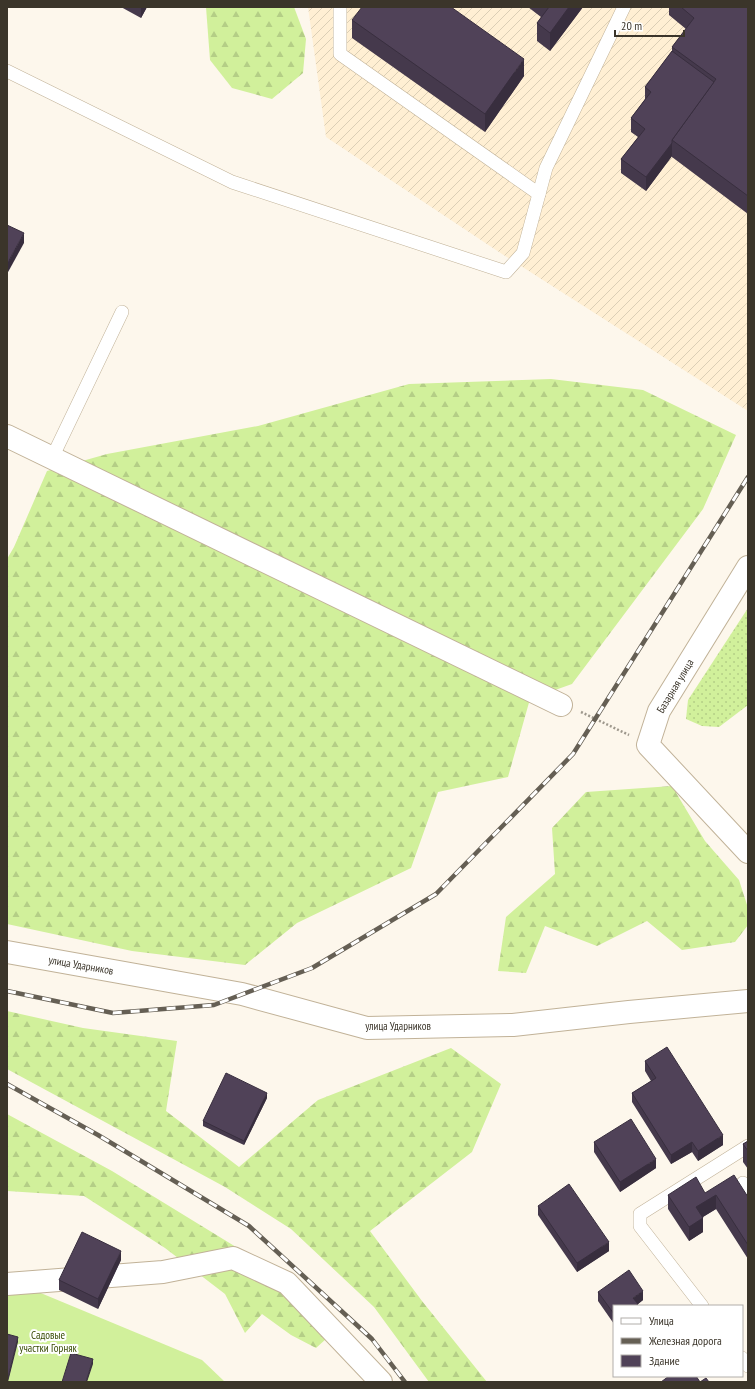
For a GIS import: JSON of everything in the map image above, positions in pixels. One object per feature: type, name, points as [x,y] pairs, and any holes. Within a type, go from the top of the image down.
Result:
[{"type":"street","points":[[7,436],[561,705]]},
{"type":"street","name":"Базарная улица","points":[[648,745],[659,711],[748,567]]},
{"type":"street","points":[[648,745],[748,852]]},
{"type":"street","name":"улица Ударников","points":[[7,952],[242,994],[367,1028],[513,1025],[748,1001]]},
{"type":"street","points":[[7,1284],[162,1272],[233,1258],[287,1283],[381,1382]]},
{"type":"lane","points":[[340,7],[340,54],[539,194]]},
{"type":"lane","points":[[7,71],[232,182],[506,272],[523,253],[546,168],[624,7]]},
{"type":"lane","points":[[52,458],[122,312]]},
{"type":"lane","points":[[701,1305],[640,1226],[640,1214],[748,1146]]},
{"type":"path","points":[[561,705],[596,718],[648,745]]},
{"type":"shaded area","points":[[308,7],[748,7],[748,411],[502,254],[326,137]]},
{"type":"green space","points":[[206,7],[294,7],[306,39],[303,73],[272,99],[232,88],[210,60]]},
{"type":"green space","points":[[551,379],[643,390],[736,435],[703,509],[572,684],[530,699],[508,777],[438,792],[411,868],[297,923],[245,965],[132,951],[7,924],[7,559],[14,547],[47,471],[107,454],[258,426],[409,384]]},
{"type":"green space","points":[[748,608],[748,705],[719,727],[702,726],[686,719],[688,700]]},
{"type":"green space","points":[[672,786],[705,841],[739,880],[748,908],[748,925],[735,942],[682,950],[647,921],[597,946],[545,926],[526,973],[498,971],[506,917],[555,874],[552,828],[586,792]]},
{"type":"green space","points":[[7,1011],[83,1028],[177,1041],[166,1111],[239,1167],[318,1100],[451,1048],[501,1084],[472,1152],[370,1231],[422,1301],[487,1382],[429,1382],[374,1307],[291,1229],[225,1187],[7,1069]]},
{"type":"green space","points":[[7,1114],[112,1171],[259,1261],[326,1339],[316,1348],[291,1335],[262,1314],[245,1333],[225,1294],[165,1248],[84,1196],[7,1191]]},
{"type":"green space","name":"Садовые участки Горняк","points":[[7,1279],[202,1360],[225,1382],[7,1382]]},
{"type":"building","points":[[362,7],[451,7],[524,59],[485,114],[352,20]]},
{"type":"building","points":[[549,7],[569,7],[550,33],[537,23]]},
{"type":"building","points":[[681,7],[748,7],[748,196],[672,140],[716,79],[672,47],[694,18]]},
{"type":"building","points":[[672,51],[714,82],[672,140],[672,143],[646,177],[621,159],[645,129],[631,118],[651,92],[645,87]]},
{"type":"building","points":[[7,225],[24,233],[7,264]]},
{"type":"building","points":[[667,1047],[723,1135],[698,1151],[692,1142],[671,1155],[632,1093],[656,1078],[645,1061]]},
{"type":"building","points":[[226,1073],[267,1093],[244,1141],[203,1121]]},
{"type":"building","points":[[631,1119],[656,1159],[620,1182],[594,1142]]},
{"type":"building","points":[[748,1141],[748,1151],[743,1144]]},
{"type":"building","points":[[734,1175],[748,1197],[748,1245],[716,1195],[696,1207],[703,1218],[689,1227],[668,1195],[696,1177],[705,1193]]},
{"type":"building","points":[[569,1184],[609,1242],[577,1263],[538,1206]]},
{"type":"building","points":[[82,1232],[121,1251],[98,1299],[59,1280]]},
{"type":"building","points":[[629,1270],[643,1291],[633,1298],[638,1304],[613,1305],[613,1313],[598,1292]]},
{"type":"building","points":[[7,1334],[18,1337],[8,1378],[7,1378]]},
{"type":"building","points":[[71,1353],[93,1359],[86,1382],[62,1382]]},
{"type":"building","points":[[668,1377],[697,1377],[700,1382],[661,1382]]},
{"type":"building","points":[[706,1378],[709,1382],[700,1382]]},
{"type":"railway","points":[[7,991],[113,1013],[214,1005],[312,968],[436,894],[573,754],[748,477]]},
{"type":"railway","points":[[7,1084],[98,1135],[249,1226],[372,1339],[405,1382]]}]
